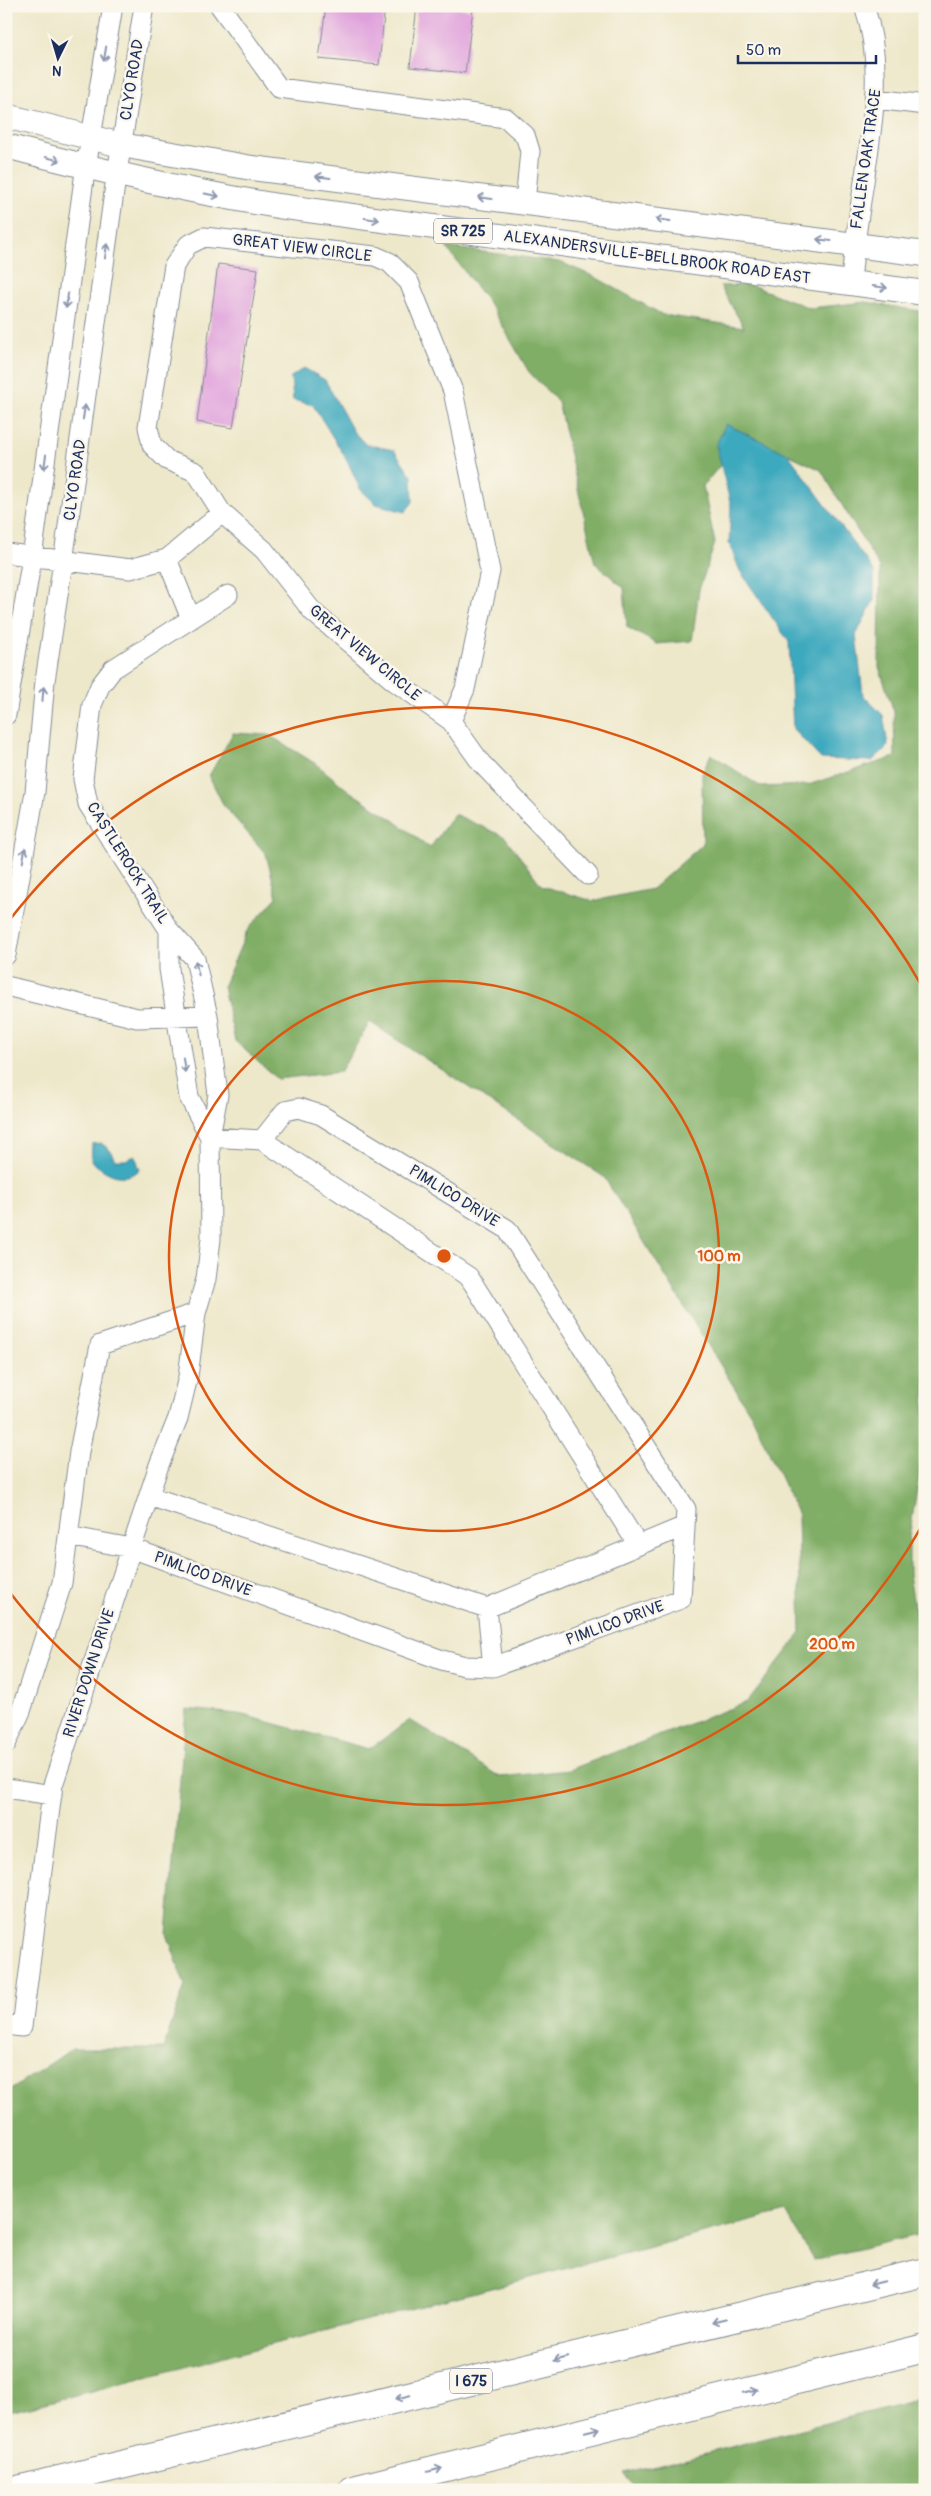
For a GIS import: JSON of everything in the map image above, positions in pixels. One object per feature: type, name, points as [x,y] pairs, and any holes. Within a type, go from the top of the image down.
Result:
[{"type":"highway","name":"I 675","points":[[17,2490],[925,2272]]},
{"type":"highway","points":[[353,2490],[925,2348]]},
{"type":"main road","name":"SR 725","points":[[6,116],[121,145],[252,168],[925,254]]},
{"type":"main road","name":"ALEXANDERSVILLE-BELLBROOK ROAD EAST","points":[[6,146],[86,167],[210,195],[278,206],[925,293]]},
{"type":"main road","points":[[520,238],[524,203]]},
{"type":"street","name":"CLYO ROAD","points":[[6,715],[32,557],[90,138],[113,6]]},
{"type":"street","name":"CLYO ROAD","points":[[6,955],[35,792],[44,681],[64,562],[121,145],[144,6]]},
{"type":"street","points":[[220,6],[279,88],[506,118],[526,135],[530,151],[524,203]]},
{"type":"street","name":"FALLEN OAK TRACE","points":[[851,282],[854,244],[876,99],[873,41],[864,6]]},
{"type":"street","points":[[876,99],[925,105]]},
{"type":"street","name":"GREAT VIEW CIRCLE","points":[[452,721],[465,688],[490,571],[453,391],[408,282],[390,262],[375,256],[204,236],[188,245],[174,266],[148,427],[152,445],[167,460],[196,472],[222,513],[264,550],[313,612],[394,681],[452,721],[481,763],[588,875]]},
{"type":"street","points":[[6,553],[64,562],[130,569],[167,559],[222,513]]},
{"type":"street","points":[[167,559],[191,619]]},
{"type":"street","name":"CASTLEROCK TRAIL","points":[[208,1016],[195,959],[169,930],[88,804],[83,779],[92,705],[100,686],[113,669],[228,595]]},
{"type":"street","name":"CASTLEROCK TRAIL","points":[[169,930],[169,969],[177,1016]]},
{"type":"street","points":[[6,986],[137,1018],[208,1016]]},
{"type":"street","name":"RIVER DOWN DRIVE","points":[[177,1016],[189,1097],[210,1137]]},
{"type":"street","name":"RIVER DOWN DRIVE","points":[[6,2025],[22,2027],[52,1795],[73,1722],[148,1496],[178,1418],[188,1376],[196,1313],[206,1279],[210,1239],[210,1137],[218,1095],[208,1016]]},
{"type":"street","name":"PIMLICO DRIVE","points":[[68,1536],[131,1548],[442,1660],[465,1666],[493,1667],[681,1599],[686,1509],[507,1229],[322,1115],[299,1108],[285,1111],[262,1140]]},
{"type":"street","points":[[210,1137],[262,1140],[469,1277],[638,1545]]},
{"type":"street","points":[[6,1744],[21,1711],[62,1583],[79,1452],[100,1345],[196,1313]]},
{"type":"street","points":[[148,1496],[487,1608],[685,1526]]},
{"type":"street","points":[[487,1608],[493,1667]]},
{"type":"street","points":[[6,1788],[52,1795]]},
{"type":"green space","points":[[446,247],[560,262],[595,277],[663,315],[744,327],[720,286],[751,285],[810,308],[866,302],[925,312],[925,1440],[909,1538],[909,1574],[925,1677],[925,2233],[813,2260],[786,2212],[6,2413],[6,2093],[72,2049],[163,2049],[185,1985],[167,1934],[186,1709],[239,1714],[369,1749],[410,1720],[500,1777],[569,1770],[747,1702],[801,1633],[798,1515],[752,1416],[604,1177],[370,1022],[340,1072],[277,1079],[235,1041],[223,987],[248,929],[277,897],[266,854],[224,806],[209,776],[233,733],[269,735],[316,764],[349,791],[395,821],[430,848],[454,814],[505,837],[542,886],[593,901],[652,889],[703,844],[702,774],[711,754],[761,787],[808,785],[895,757],[894,712],[879,667],[880,568],[821,470],[746,434],[703,486],[715,543],[699,590],[692,641],[657,644],[627,627],[624,588],[595,563],[558,402],[529,372],[491,306]]},
{"type":"green space","points":[[925,2398],[925,2490],[639,2490],[624,2474]]},
{"type":"water","points":[[304,368],[325,380],[353,431],[365,444],[394,450],[412,476],[413,502],[405,512],[376,504],[360,489],[347,460],[313,405],[293,400],[291,377]]},
{"type":"water","points":[[726,424],[788,454],[874,571],[874,600],[856,635],[863,695],[883,715],[888,746],[872,761],[821,759],[793,729],[789,642],[740,571],[729,543],[731,506],[716,445]]},
{"type":"water","points":[[101,1143],[110,1150],[115,1160],[126,1160],[135,1155],[140,1170],[127,1176],[120,1176],[103,1170],[91,1161],[92,1144]]},
{"type":"building","points":[[326,6],[385,6],[379,65],[319,59]]},
{"type":"building","points":[[417,6],[473,9],[465,73],[410,67]]},
{"type":"building","points":[[218,264],[258,269],[233,428],[197,422]]}]
